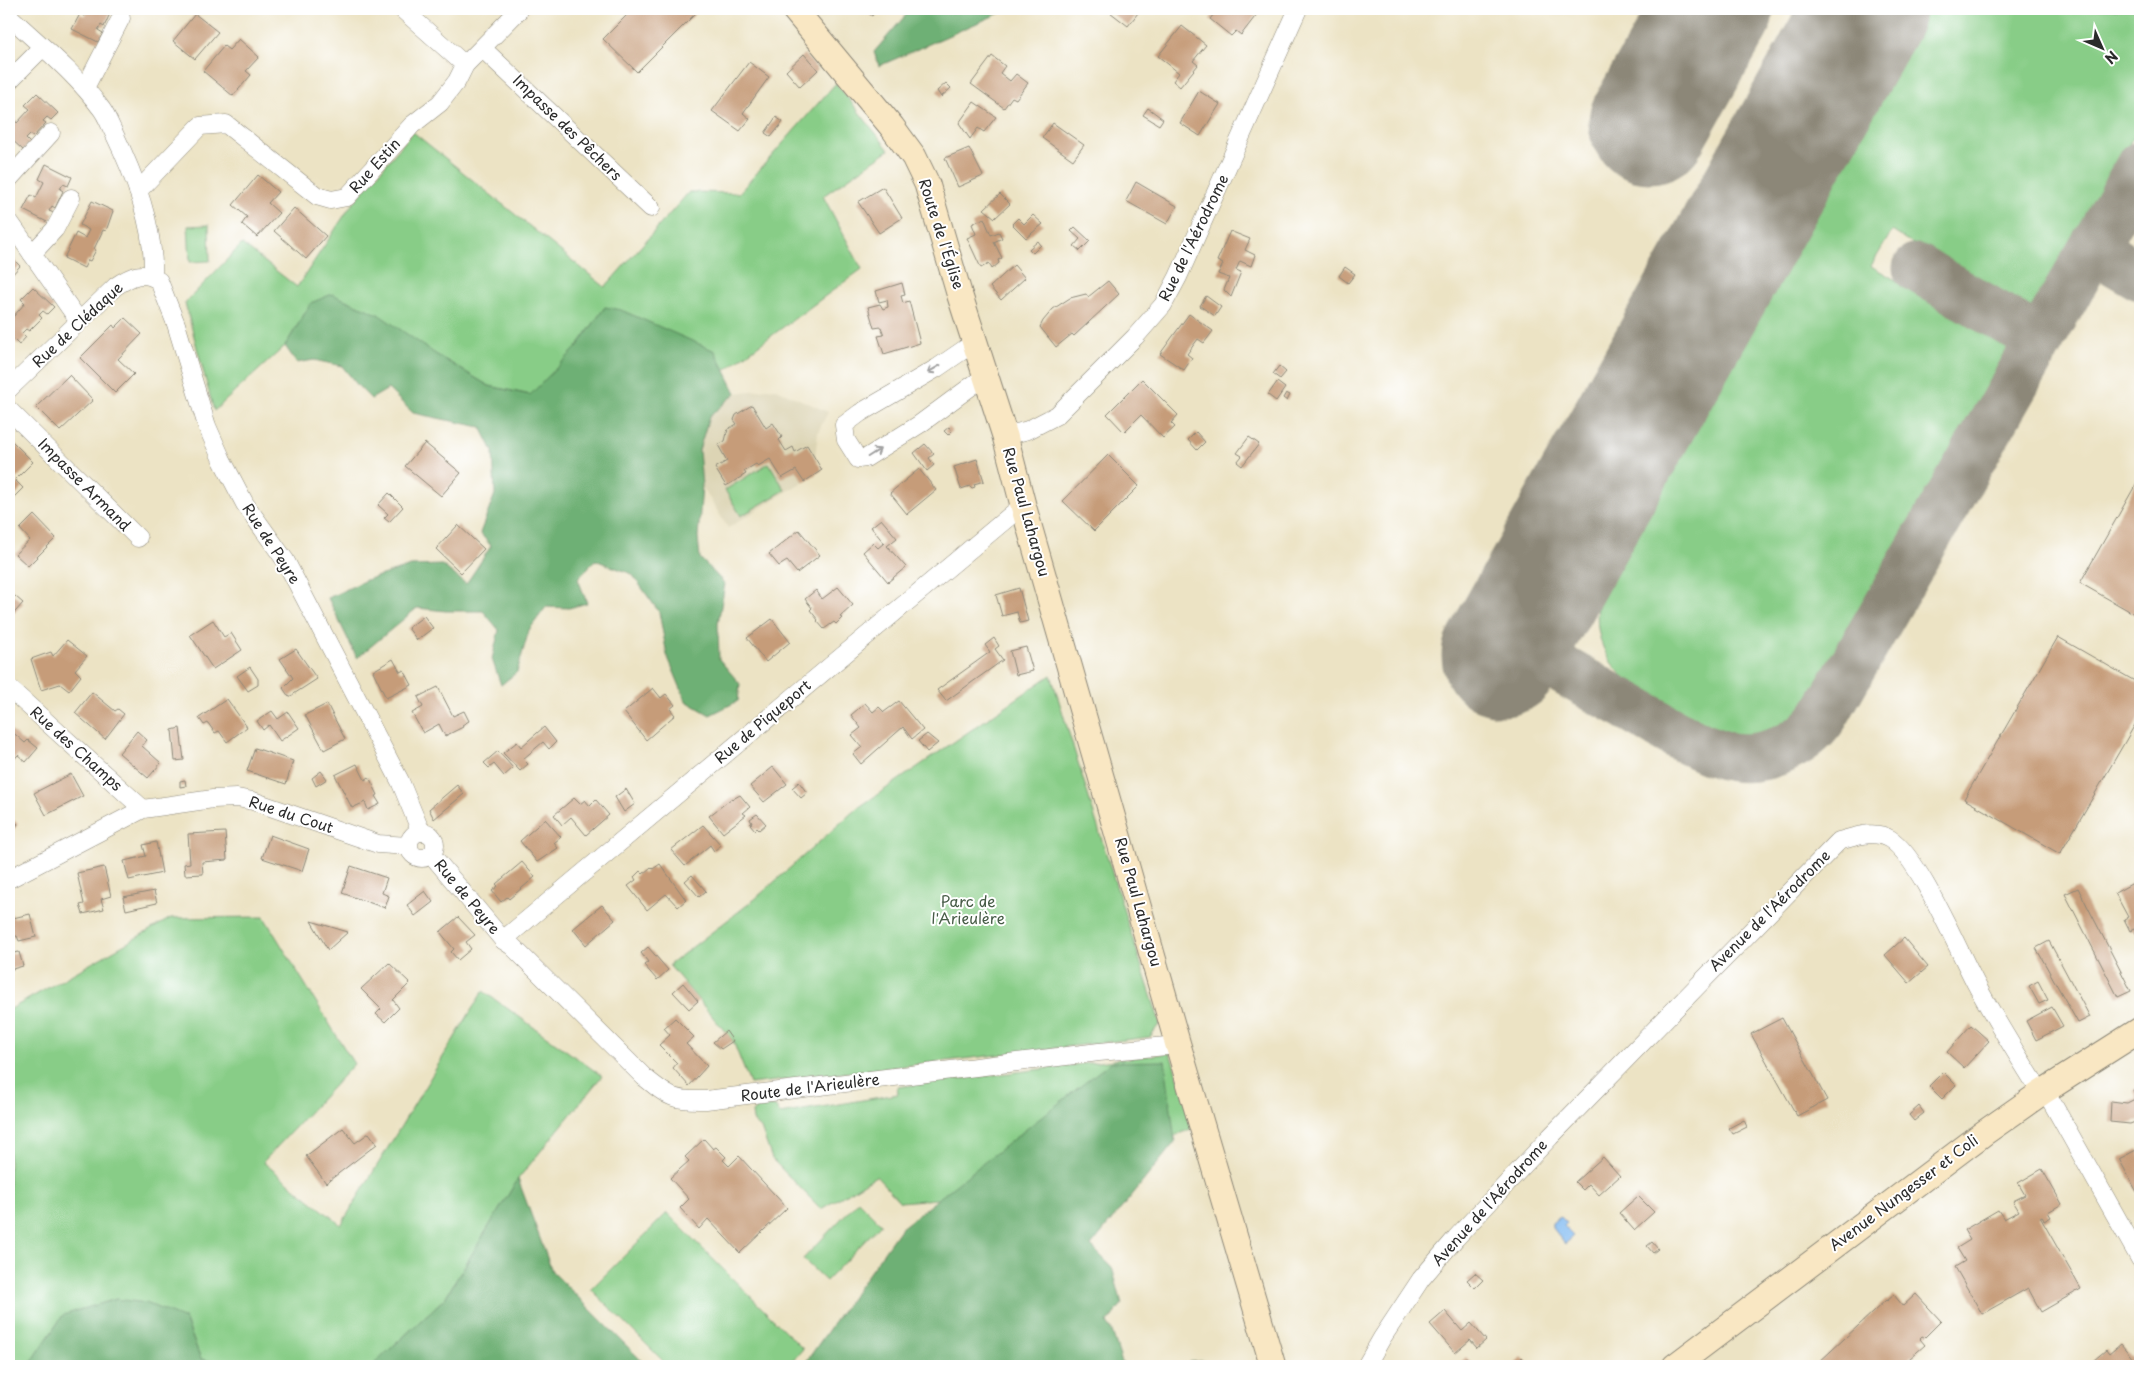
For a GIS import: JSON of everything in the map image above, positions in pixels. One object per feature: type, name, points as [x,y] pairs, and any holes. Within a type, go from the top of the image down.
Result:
[{"type":"street","points":[[402,9],[465,65]]},
{"type":"street","name":"Rue Estin","points":[[138,191],[200,126],[226,124],[317,196],[331,200],[347,197],[412,125],[440,103],[457,81],[465,65],[520,9]]},
{"type":"street","name":"Route de l'Église","points":[[794,9],[873,101],[914,158],[927,184],[1005,436]]},
{"type":"street","name":"Rue de l'Aérodrome","points":[[1005,436],[1028,430],[1057,415],[1135,337],[1163,305],[1178,277],[1298,9]]},
{"type":"street","points":[[9,16],[84,88],[102,109],[138,191],[149,232],[153,276]]},
{"type":"street","points":[[84,88],[121,18]]},
{"type":"street","points":[[9,81],[42,48]]},
{"type":"street","name":"Impasse des Pêchers","points":[[482,48],[650,208]]},
{"type":"street","points":[[9,178],[52,133]]},
{"type":"street","points":[[32,254],[55,229],[71,198]]},
{"type":"street","points":[[9,221],[79,321]]},
{"type":"street","name":"Rue de Clédaque","points":[[9,389],[116,286],[130,277],[139,274],[153,276]]},
{"type":"street","name":"Rue de Peyre","points":[[153,276],[163,288],[207,426],[222,460],[245,504],[290,568],[400,781],[422,832],[432,837],[434,849],[425,858],[417,858],[411,853],[408,846]]},
{"type":"street","points":[[975,342],[937,368],[860,413],[844,425],[846,440],[858,459],[866,458],[920,424],[977,382],[987,380]]},
{"type":"street","name":"Impasse Armand","points":[[9,410],[138,538]]},
{"type":"street","name":"Rue Paul Lahargou","points":[[1005,436],[1023,505],[1124,850],[1178,1045],[1273,1366]]},
{"type":"street","name":"Rue de Piqueport","points":[[503,940],[1023,505]]},
{"type":"street","name":"Rue des Champs","points":[[9,688],[144,809]]},
{"type":"street","name":"Rue du Cout","points":[[9,879],[144,809],[182,802],[237,798],[272,807],[378,844],[408,846]]},
{"type":"street","points":[[408,846],[409,839],[414,834],[422,832]]},
{"type":"street","name":"Avenue de l'Aérodrome","points":[[1366,1366],[1421,1279],[1456,1238],[1557,1130],[1839,841],[1866,834],[1888,838],[1902,850],[1923,882],[1976,984],[2041,1093],[2050,1099],[2140,1259]]},
{"type":"street","name":"Rue de Peyre","points":[[431,854],[503,940]]},
{"type":"street","name":"Route de l'Arieulère","points":[[503,940],[512,946],[644,1077],[666,1095],[679,1100],[706,1100],[1099,1052],[1178,1045]]},
{"type":"street","name":"Avenue Nungesser et Coli","points":[[1676,1366],[1984,1133],[2041,1093],[2140,1030]]},
{"type":"shaded area","points":[[774,388],[828,412],[818,432],[815,457],[822,470],[728,528],[702,486],[699,450],[709,417],[736,393]]},
{"type":"green space","points":[[911,9],[1009,9],[879,66],[874,52]]},
{"type":"green space","points":[[1929,9],[2140,9],[2140,125],[1808,705],[1799,716],[1783,728],[1767,734],[1742,738],[1735,737],[1719,733],[1704,726],[1639,688],[1619,672],[1606,654],[1602,644],[1597,623],[1597,612],[1602,591]],"holes":[[[1892,231],[1926,252],[1906,286],[1871,266]]]},
{"type":"green space","points":[[836,83],[889,150],[823,196],[862,269],[725,370],[715,351],[605,307],[577,347],[531,395],[489,386],[437,355],[311,303],[285,346],[214,411],[185,303],[242,244],[297,287],[350,207],[413,132],[605,287],[689,192],[739,193]]},
{"type":"green space","points":[[209,225],[210,261],[190,262],[188,226]]},
{"type":"green space","points":[[332,294],[378,314],[437,355],[489,386],[530,395],[577,347],[605,307],[621,310],[715,351],[736,393],[709,417],[699,450],[702,486],[698,537],[700,558],[725,584],[718,623],[719,659],[740,684],[738,701],[710,715],[686,701],[667,655],[659,612],[632,574],[595,560],[578,579],[587,603],[569,608],[546,607],[529,630],[517,672],[501,685],[492,659],[499,630],[483,611],[446,611],[417,608],[357,658],[328,598],[366,580],[411,566],[442,565],[466,584],[491,546],[480,533],[495,494],[493,451],[481,427],[413,413],[388,389],[371,399],[342,366],[314,360],[297,363],[285,346],[311,303]]},
{"type":"green space","points":[[769,463],[785,490],[741,516],[725,490]]},
{"type":"green space","name":"Parc de l'Arieulère","points":[[1051,675],[1160,1023],[1150,1037],[750,1084],[733,1041],[669,965],[755,899],[855,810]]},
{"type":"green space","points":[[264,917],[354,1064],[263,1162],[341,1225],[483,991],[602,1076],[518,1179],[445,1298],[372,1366],[232,1366],[201,1359],[185,1318],[63,1315],[29,1366],[9,1366],[9,1010],[171,918]]},
{"type":"green space","points":[[1170,1053],[1194,1127],[1072,1188],[900,1202],[876,1176],[821,1209],[772,1159],[761,1128],[753,1121],[752,1113],[757,1108],[775,1106],[780,1114],[898,1094],[897,1087]]},
{"type":"green space","points":[[1165,1061],[1175,1142],[1091,1246],[1112,1267],[1122,1304],[1107,1323],[1111,1329],[1123,1366],[803,1366],[900,1229],[1111,1062]]},
{"type":"green space","points":[[518,1179],[552,1271],[647,1366],[372,1366],[445,1298]]},
{"type":"green space","points":[[858,1201],[881,1224],[826,1281],[803,1259]]},
{"type":"green space","points":[[667,1213],[803,1349],[787,1366],[668,1366],[591,1289]]},
{"type":"green space","points":[[116,1299],[146,1303],[185,1319],[201,1359],[232,1366],[29,1366],[63,1315]]},
{"type":"green space","points":[[1203,1361],[1225,1366],[1186,1366],[1189,1362]]},
{"type":"water","points":[[1560,1216],[1567,1223],[1564,1226],[1574,1236],[1565,1244],[1552,1228],[1552,1223]]},
{"type":"building","points":[[89,9],[112,9],[104,27],[101,25],[98,30],[103,33],[98,42],[72,29],[80,14],[85,16]]},
{"type":"building","points":[[633,9],[700,9],[637,72],[603,39]]},
{"type":"building","points":[[863,9],[877,9],[872,16]]},
{"type":"building","points":[[1106,9],[1141,9],[1128,26]]},
{"type":"building","points":[[1218,9],[1261,9],[1241,35],[1236,31],[1231,36],[1210,19]]},
{"type":"building","points":[[195,14],[218,32],[195,59],[173,41]]},
{"type":"building","points":[[1182,26],[1206,45],[1193,61],[1198,65],[1180,87],[1173,81],[1179,73],[1158,56]]},
{"type":"building","points":[[239,39],[259,57],[246,71],[251,75],[233,96],[203,71],[224,46],[229,50]]},
{"type":"building","points":[[804,54],[818,70],[800,87],[786,71]]},
{"type":"building","points":[[992,56],[1005,66],[1000,73],[1010,81],[1016,74],[1028,83],[1016,99],[1012,97],[1004,108],[971,84]]},
{"type":"building","points":[[749,62],[769,77],[743,113],[750,119],[740,131],[712,111]]},
{"type":"building","points":[[946,83],[951,88],[941,97],[937,91]]},
{"type":"building","points":[[1199,91],[1220,104],[1200,136],[1180,123]]},
{"type":"building","points":[[37,93],[58,113],[51,120],[47,117],[43,121],[46,123],[33,137],[30,135],[26,139],[30,143],[23,150],[9,137],[9,123],[13,118],[17,123],[30,109],[25,105]]},
{"type":"building","points":[[974,102],[996,117],[984,132],[978,128],[970,139],[959,123]]},
{"type":"building","points":[[1148,108],[1163,119],[1159,125],[1143,115]]},
{"type":"building","points":[[776,117],[783,122],[771,137],[765,133]]},
{"type":"building","points":[[1053,123],[1084,145],[1073,160],[1042,138]]},
{"type":"building","points":[[969,148],[983,176],[958,187],[945,158]]},
{"type":"building","points":[[46,164],[72,177],[68,186],[63,184],[60,189],[63,191],[55,208],[52,206],[49,211],[54,213],[49,223],[23,210],[31,195],[36,198],[44,182],[39,179]]},
{"type":"building","points":[[258,175],[278,192],[268,203],[279,213],[257,237],[242,224],[247,217],[233,205]]},
{"type":"building","points":[[1136,182],[1177,206],[1167,224],[1126,201]]},
{"type":"building","points":[[883,187],[902,218],[879,233],[858,202]]},
{"type":"building","points":[[1000,194],[1010,204],[995,218],[984,209]]},
{"type":"building","points":[[92,201],[113,211],[106,231],[103,230],[94,249],[96,250],[84,268],[64,258],[76,233],[85,238],[89,230],[80,225]]},
{"type":"building","points":[[294,208],[326,236],[306,259],[274,231]]},
{"type":"building","points":[[1033,215],[1043,224],[1026,238],[1012,224],[1018,218],[1024,224]]},
{"type":"building","points":[[984,218],[991,235],[999,232],[1002,238],[994,242],[1002,258],[998,260],[999,263],[992,269],[989,263],[981,268],[967,238],[976,234],[972,224]]},
{"type":"building","points":[[1075,227],[1090,241],[1080,251],[1074,246],[1080,239],[1071,231]]},
{"type":"building","points":[[1230,231],[1250,239],[1245,250],[1255,255],[1251,266],[1240,261],[1236,270],[1241,272],[1231,297],[1224,290],[1229,278],[1218,274],[1223,264],[1217,261]]},
{"type":"building","points":[[1038,241],[1041,245],[1033,253],[1029,249]]},
{"type":"building","points":[[13,259],[20,266],[9,278],[9,263]]},
{"type":"building","points":[[1014,265],[1025,278],[1001,300],[990,287]]},
{"type":"building","points":[[1345,267],[1355,274],[1348,283],[1339,276]]},
{"type":"building","points":[[1108,281],[1119,294],[1074,336],[1072,334],[1056,347],[1040,327],[1043,321],[1053,309],[1070,298],[1086,294],[1088,297]]},
{"type":"building","points":[[902,283],[905,295],[901,296],[903,303],[909,301],[920,343],[884,354],[878,336],[884,335],[881,327],[874,328],[868,307],[880,304],[883,309],[888,307],[887,300],[879,302],[876,291]]},
{"type":"building","points":[[33,287],[54,307],[47,314],[43,311],[39,315],[42,318],[29,331],[26,329],[22,333],[26,337],[19,345],[9,335],[9,312],[13,317],[25,303],[21,299]]},
{"type":"building","points":[[1206,296],[1221,307],[1215,316],[1200,306]]},
{"type":"building","points":[[1189,314],[1213,331],[1204,343],[1198,339],[1187,354],[1192,358],[1184,370],[1160,354]]},
{"type":"building","points":[[125,318],[142,334],[118,359],[134,374],[115,393],[80,358],[113,325],[115,328]]},
{"type":"building","points":[[1279,366],[1286,372],[1280,379],[1273,374]]},
{"type":"building","points":[[69,375],[93,400],[60,431],[36,407]]},
{"type":"building","points":[[1142,379],[1178,415],[1171,423],[1175,427],[1163,438],[1141,415],[1124,432],[1107,414]]},
{"type":"building","points":[[1277,382],[1285,388],[1276,401],[1268,395]]},
{"type":"building","points":[[1286,393],[1290,395],[1287,401],[1283,398]]},
{"type":"building","points":[[752,405],[766,428],[773,423],[782,437],[779,440],[786,451],[793,447],[795,452],[807,445],[822,470],[804,482],[796,470],[782,478],[770,459],[744,471],[746,474],[726,486],[715,468],[727,461],[718,445],[725,441],[728,429],[737,424],[734,420],[736,415]]},
{"type":"building","points":[[949,427],[952,431],[948,435],[944,431]]},
{"type":"building","points":[[1196,432],[1205,442],[1197,450],[1188,440]]},
{"type":"building","points":[[1249,437],[1259,444],[1242,466],[1237,462],[1242,456],[1237,453]]},
{"type":"building","points":[[9,438],[33,462],[15,480],[23,488],[9,502]]},
{"type":"building","points":[[425,443],[461,473],[441,496],[405,466]]},
{"type":"building","points":[[925,444],[934,454],[929,458],[934,465],[927,471],[914,453]]},
{"type":"building","points":[[1108,455],[1139,486],[1094,531],[1063,501]]},
{"type":"building","points":[[977,459],[984,481],[974,484],[975,487],[972,488],[970,486],[961,489],[954,467]]},
{"type":"building","points":[[919,469],[936,490],[907,514],[890,493]]},
{"type":"building","points":[[2140,477],[2140,617],[2080,583]]},
{"type":"building","points":[[389,493],[403,507],[389,522],[384,518],[388,514],[378,505]]},
{"type":"building","points":[[34,515],[56,538],[28,566],[15,554],[30,540],[20,529]]},
{"type":"building","points":[[881,519],[897,538],[887,546],[906,567],[888,582],[863,552],[873,543],[878,548],[884,543],[871,527]]},
{"type":"building","points":[[458,525],[484,549],[461,573],[436,549]]},
{"type":"building","points":[[799,530],[820,555],[797,573],[787,561],[779,566],[769,554]]},
{"type":"building","points":[[838,587],[853,605],[840,617],[842,618],[836,624],[834,622],[824,629],[810,610],[812,608],[805,599],[816,590],[822,599]]},
{"type":"building","points":[[1019,588],[1028,621],[1020,623],[1017,612],[1002,616],[996,595]]},
{"type":"building","points":[[9,591],[23,603],[9,619]]},
{"type":"building","points":[[424,616],[433,628],[417,640],[408,628]]},
{"type":"building","points":[[772,619],[790,642],[766,662],[747,638]]},
{"type":"building","points":[[213,620],[224,637],[231,633],[242,650],[213,669],[190,635]]},
{"type":"building","points":[[2058,637],[2140,684],[2140,716],[2060,854],[1964,799]]},
{"type":"building","points":[[994,638],[999,646],[995,649],[1003,660],[946,701],[937,690],[990,652],[985,645]]},
{"type":"building","points":[[67,640],[87,656],[75,670],[81,676],[69,691],[60,684],[41,690],[31,659],[51,652],[53,656]]},
{"type":"building","points":[[1026,647],[1033,671],[1016,675],[1010,651]]},
{"type":"building","points":[[296,649],[317,679],[289,697],[283,688],[293,678],[280,659]]},
{"type":"building","points":[[393,659],[400,672],[404,670],[412,685],[386,698],[373,671]]},
{"type":"building","points":[[250,667],[258,679],[258,685],[248,691],[237,676]]},
{"type":"building","points":[[438,687],[453,716],[464,711],[469,721],[462,725],[463,727],[445,736],[439,724],[423,733],[412,713],[423,707],[418,697]]},
{"type":"building","points":[[653,688],[661,698],[666,694],[675,705],[670,709],[675,715],[646,740],[624,712]]},
{"type":"building","points":[[92,692],[115,711],[118,709],[124,714],[105,739],[75,713]]},
{"type":"building","points":[[227,699],[247,727],[227,742],[219,731],[215,733],[208,723],[204,725],[199,718]]},
{"type":"building","points":[[899,701],[923,730],[912,739],[903,727],[861,764],[853,754],[862,747],[852,735],[861,728],[851,715],[865,703],[873,712],[879,707],[884,712]]},
{"type":"building","points":[[327,704],[345,739],[324,750],[305,715]]},
{"type":"building","points":[[272,711],[278,719],[288,712],[299,728],[280,741],[269,725],[263,730],[257,721]]},
{"type":"building","points":[[544,727],[556,742],[549,749],[543,742],[523,759],[528,764],[520,771],[503,753],[517,742],[521,747]]},
{"type":"building","points":[[180,728],[184,760],[175,761],[172,730]]},
{"type":"building","points":[[9,729],[25,743],[28,740],[38,748],[26,762],[18,755],[9,765]]},
{"type":"building","points":[[137,731],[147,740],[142,746],[161,763],[148,778],[119,753]]},
{"type":"building","points":[[927,734],[938,743],[927,752],[918,741]]},
{"type":"building","points":[[255,748],[293,761],[286,784],[247,771]]},
{"type":"building","points":[[498,751],[513,768],[504,776],[494,764],[489,768],[484,763]]},
{"type":"building","points":[[357,764],[365,780],[369,777],[378,795],[375,796],[380,804],[368,810],[365,802],[352,808],[335,775]]},
{"type":"building","points":[[773,767],[787,784],[764,802],[750,786]]},
{"type":"building","points":[[321,771],[327,779],[316,786],[312,778]]},
{"type":"building","points":[[71,774],[83,796],[46,815],[34,793]]},
{"type":"building","points":[[185,780],[186,786],[180,787],[180,781]]},
{"type":"building","points":[[799,782],[807,793],[801,798],[792,788]]},
{"type":"building","points":[[457,785],[464,794],[434,819],[429,809]]},
{"type":"building","points":[[626,789],[635,804],[624,812],[615,797]]},
{"type":"building","points":[[740,795],[750,807],[743,813],[746,815],[723,833],[709,816],[732,798]]},
{"type":"building","points":[[574,798],[580,804],[585,800],[590,806],[596,800],[609,815],[586,835],[571,817],[562,825],[554,815]]},
{"type":"building","points":[[757,814],[766,824],[759,830],[757,828],[755,830],[750,824],[752,823],[750,819]]},
{"type":"building","points":[[9,816],[18,824],[11,833],[13,836],[9,841]]},
{"type":"building","points":[[545,819],[561,837],[554,843],[558,848],[537,862],[520,841]]},
{"type":"building","points":[[703,825],[721,845],[714,851],[710,845],[685,866],[671,850]]},
{"type":"building","points":[[225,832],[227,860],[202,862],[203,874],[185,875],[184,864],[190,863],[188,834]]},
{"type":"building","points":[[270,835],[309,849],[302,871],[262,858]]},
{"type":"building","points":[[156,842],[162,873],[129,880],[124,861],[146,856],[143,845]]},
{"type":"building","points":[[522,862],[535,877],[509,899],[507,897],[501,902],[492,891],[498,886],[496,884]]},
{"type":"building","points":[[660,864],[686,900],[678,907],[666,894],[647,910],[628,886],[636,880],[634,877],[640,871],[643,874],[651,867],[653,869]]},
{"type":"building","points":[[351,866],[387,878],[382,893],[389,896],[385,908],[342,893]]},
{"type":"building","points":[[104,867],[111,896],[101,899],[104,909],[83,914],[80,905],[84,904],[77,873]]},
{"type":"building","points":[[692,875],[706,891],[699,897],[685,881]]},
{"type":"building","points":[[2140,879],[2140,941],[2134,929],[2130,931],[2124,919],[2128,917],[2115,893]]},
{"type":"building","points":[[2078,888],[2131,991],[2118,997],[2065,894]]},
{"type":"building","points":[[154,891],[157,903],[126,910],[123,897]]},
{"type":"building","points":[[425,891],[433,902],[415,916],[407,905]]},
{"type":"building","points":[[602,905],[615,920],[586,945],[573,929]]},
{"type":"building","points":[[12,914],[13,918],[30,914],[36,937],[19,941],[17,936],[9,937],[9,915]]},
{"type":"building","points":[[458,917],[475,935],[466,942],[471,949],[458,960],[451,952],[454,949],[440,932]]},
{"type":"building","points":[[311,921],[348,932],[328,950]]},
{"type":"building","points":[[1904,938],[1928,967],[1909,983],[1885,955]]},
{"type":"building","points":[[2049,941],[2090,1017],[2078,1023],[2036,948]]},
{"type":"building","points":[[648,947],[668,970],[657,980],[644,965],[648,962],[641,953]]},
{"type":"building","points":[[19,952],[23,966],[9,970],[9,954]]},
{"type":"building","points":[[389,963],[410,983],[393,1000],[399,1008],[385,1022],[376,1014],[381,1009],[361,989]]},
{"type":"building","points":[[2038,981],[2048,1000],[2039,1004],[2029,986]]},
{"type":"building","points":[[683,983],[698,1001],[689,1009],[673,992]]},
{"type":"building","points":[[2052,1007],[2063,1026],[2036,1040],[2026,1021]]},
{"type":"building","points":[[675,1018],[694,1037],[686,1044],[707,1066],[689,1086],[673,1068],[677,1063],[659,1045],[670,1035],[664,1028]]},
{"type":"building","points":[[1782,1018],[1827,1100],[1797,1116],[1751,1034]]},
{"type":"building","points":[[1971,1025],[1989,1041],[1964,1068],[1947,1052]]},
{"type":"building","points":[[726,1031],[733,1041],[721,1049],[713,1042]]},
{"type":"building","points":[[1943,1072],[1956,1085],[1942,1099],[1929,1086]]},
{"type":"building","points":[[2140,1087],[2140,1120],[2130,1124],[2110,1122],[2111,1101],[2127,1103],[2137,1098],[2133,1090]]},
{"type":"building","points":[[1919,1106],[1924,1113],[1914,1121],[1909,1115]]},
{"type":"building","points":[[1744,1120],[1747,1127],[1733,1134],[1729,1128]]},
{"type":"building","points":[[343,1128],[355,1143],[369,1133],[377,1144],[326,1183],[306,1156]]},
{"type":"building","points":[[704,1139],[713,1149],[716,1147],[726,1157],[723,1160],[729,1166],[739,1156],[787,1208],[740,1253],[708,1219],[699,1229],[680,1208],[689,1199],[670,1178],[689,1161],[685,1157]]},
{"type":"building","points":[[2138,1149],[2140,1151],[2140,1191],[2137,1192],[2119,1159]]},
{"type":"building","points":[[1603,1157],[1620,1176],[1599,1195],[1589,1184],[1583,1190],[1575,1182]]},
{"type":"building","points":[[2042,1169],[2062,1204],[2048,1212],[2051,1217],[2044,1221],[2042,1216],[2040,1217],[2081,1289],[2041,1312],[2028,1288],[1982,1314],[1955,1267],[1965,1261],[1957,1248],[1970,1240],[1964,1230],[1998,1210],[2004,1219],[2019,1211],[2013,1201],[2025,1195],[2018,1183]]},
{"type":"building","points":[[1638,1196],[1654,1212],[1634,1230],[1619,1213]]},
{"type":"building","points":[[1652,1242],[1658,1249],[1653,1253],[1647,1246]]},
{"type":"building","points":[[1475,1273],[1483,1280],[1475,1288],[1467,1280]]},
{"type":"building","points":[[1916,1294],[1941,1321],[1924,1338],[1920,1339],[1925,1345],[1901,1366],[1833,1366],[1830,1364],[1828,1366],[1819,1366],[1817,1364],[1886,1300],[1894,1295],[1903,1306]]},
{"type":"building","points":[[1445,1311],[1462,1331],[1471,1323],[1486,1340],[1477,1348],[1470,1340],[1455,1353],[1430,1324]]},
{"type":"building","points":[[2121,1344],[2139,1366],[2087,1366],[2106,1350],[2109,1354]]},
{"type":"building","points":[[1466,1357],[1474,1366],[1460,1366],[1459,1364]]},
{"type":"building","points":[[1522,1357],[1531,1366],[1513,1366]]},
{"type":"taxiway","points":[[1552,572],[1535,602],[1527,622],[1526,633],[1535,653],[1672,732],[1720,754],[1735,757],[1764,755],[1792,745],[1804,737],[1824,716],[2140,166]]},
{"type":"taxiway","points":[[2099,238],[2098,246],[2102,254],[2140,276]]},
{"type":"taxiway","points":[[1917,268],[2031,335],[2034,342],[2034,351]]},
{"type":"runway","points":[[1649,123],[1713,9]]},
{"type":"runway","points":[[1502,656],[1865,9]]}]
